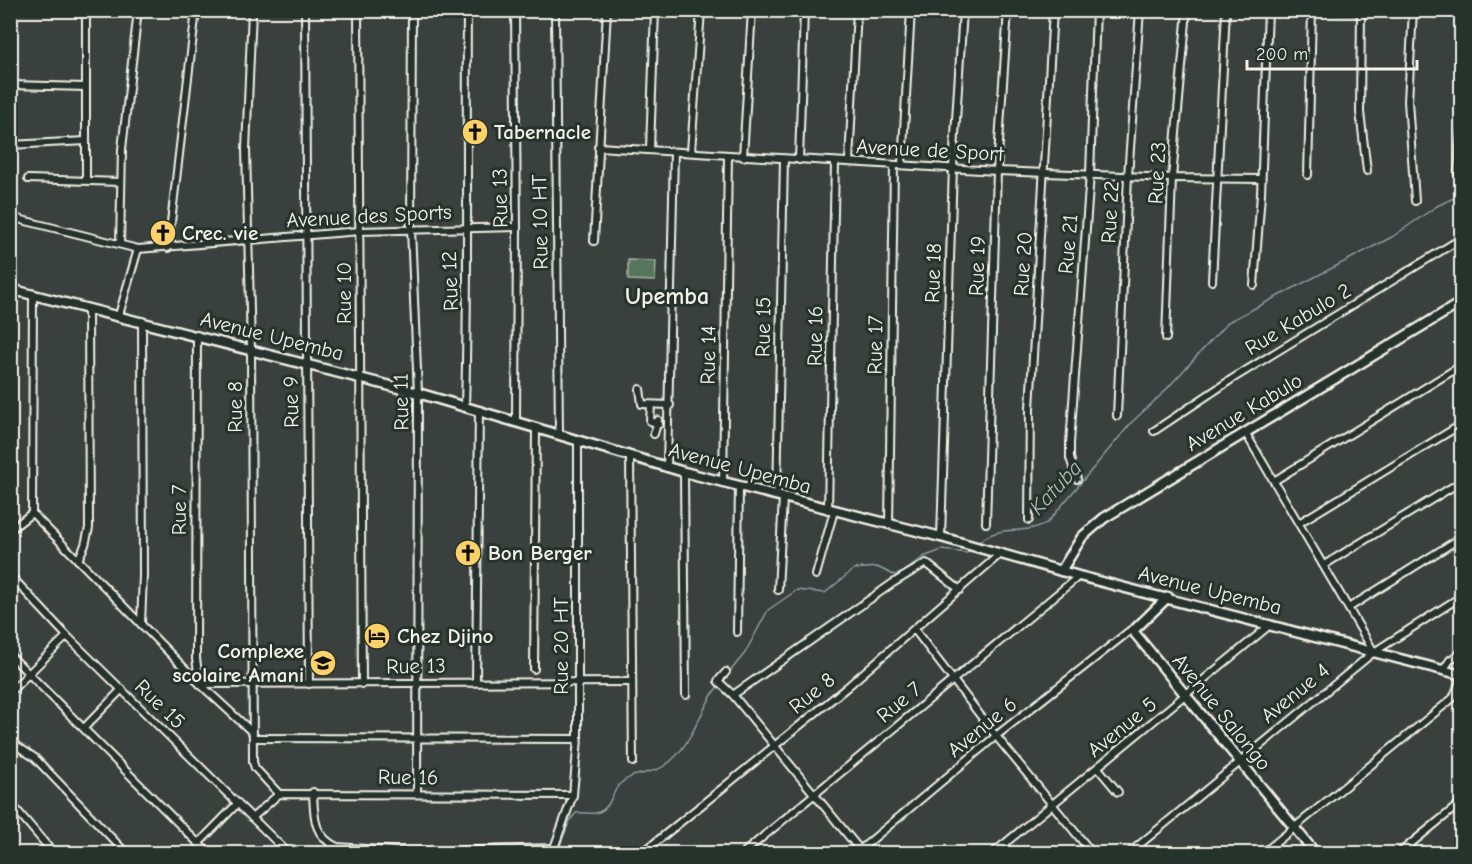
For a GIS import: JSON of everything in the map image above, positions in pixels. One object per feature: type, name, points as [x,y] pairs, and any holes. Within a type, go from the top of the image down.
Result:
[{"type":"street","points":[[86,10],[88,31],[86,179]]},
{"type":"street","points":[[120,244],[121,182],[132,50],[138,10]]},
{"type":"street","points":[[168,248],[196,10]]},
{"type":"street","name":"Rue 8","points":[[252,10],[246,149],[251,350],[254,766],[279,794]]},
{"type":"street","name":"Rue 9","points":[[305,10],[309,684]]},
{"type":"street","name":"Rue 10","points":[[358,10],[362,684]]},
{"type":"street","name":"Rue 11","points":[[412,10],[411,229],[418,393],[417,793]]},
{"type":"street","name":"Rue 12","points":[[465,406],[468,317],[465,228],[466,10]]},
{"type":"street","name":"Rue 13","points":[[515,10],[518,227],[516,422]]},
{"type":"street","name":"Rue 10 HT","points":[[555,10],[559,434]]},
{"type":"street","points":[[594,241],[607,10]]},
{"type":"street","points":[[650,150],[655,10]]},
{"type":"street","points":[[691,152],[701,10]]},
{"type":"street","points":[[743,157],[752,10]]},
{"type":"street","points":[[799,160],[804,10]]},
{"type":"street","points":[[849,161],[857,10]]},
{"type":"street","points":[[902,164],[911,10]]},
{"type":"street","name":"Rue 18","points":[[941,537],[953,167],[963,10]]},
{"type":"street","name":"Rue 19","points":[[986,523],[997,171],[1008,10]]},
{"type":"street","name":"Rue 20","points":[[1029,520],[1030,408],[1053,10]]},
{"type":"street","name":"Rue 21","points":[[1077,479],[1070,458],[1070,443],[1090,174],[1096,10]]},
{"type":"street","name":"Rue 22","points":[[1117,416],[1128,176],[1140,10]]},
{"type":"street","name":"Rue 23","points":[[1166,338],[1172,178],[1187,10]]},
{"type":"street","points":[[1212,281],[1226,10]]},
{"type":"street","points":[[1254,285],[1268,10]]},
{"type":"street","points":[[1308,174],[1311,10],[1461,14]]},
{"type":"street","points":[[1361,11],[1360,112],[1367,171]]},
{"type":"street","points":[[1413,12],[1408,101],[1415,201]]},
{"type":"street","points":[[10,76],[12,145],[86,141]]},
{"type":"street","points":[[11,85],[86,87]]},
{"type":"street","points":[[1458,174],[1461,118]]},
{"type":"street","name":"Avenue de Sport","points":[[598,147],[997,171],[1261,179]]},
{"type":"street","points":[[667,468],[674,152]]},
{"type":"street","name":"Rue 14","points":[[723,483],[728,156]]},
{"type":"street","name":"Rue 15","points":[[778,590],[784,159]]},
{"type":"street","name":"Rue 16","points":[[816,575],[831,511],[835,162]]},
{"type":"street","name":"Rue 17","points":[[889,525],[894,165]]},
{"type":"street","points":[[28,179],[86,179],[121,182]]},
{"type":"street","name":"Avenue des Sports","points":[[10,217],[138,249],[305,234],[518,227]]},
{"type":"street","name":"Rue Kabulo 2","points":[[1154,431],[1232,379],[1461,238]]},
{"type":"street","points":[[119,315],[138,249]]},
{"type":"street","name":"Avenue Upemba","points":[[10,288],[418,393],[723,483],[941,537],[1079,576],[1444,669],[1461,676]]},
{"type":"street","points":[[33,294],[32,513],[253,735],[418,739],[578,739]]},
{"type":"street","name":"Avenue Kabulo","points":[[1060,570],[1092,527],[1461,302]]},
{"type":"street","points":[[78,560],[89,528],[88,308]]},
{"type":"street","points":[[141,624],[143,574],[142,321]]},
{"type":"street","name":"Rue 7","points":[[197,335],[196,659],[200,684]]},
{"type":"street","points":[[1274,481],[1461,365]]},
{"type":"street","points":[[640,390],[642,404],[670,405]]},
{"type":"street","points":[[651,405],[650,421],[658,421],[654,434]]},
{"type":"street","points":[[476,681],[479,410]]},
{"type":"street","points":[[1299,523],[1461,424]]},
{"type":"street","points":[[534,669],[536,428]]},
{"type":"street","points":[[1245,432],[1374,651]]},
{"type":"street","name":"Rue 20 HT","points":[[554,848],[573,795],[578,739],[578,440]]},
{"type":"street","points":[[630,457],[633,762]]},
{"type":"street","points":[[684,472],[686,695]]},
{"type":"street","points":[[1324,565],[1461,481]]},
{"type":"street","points":[[737,632],[739,486]]},
{"type":"street","points":[[10,531],[32,513]]},
{"type":"street","points":[[1350,607],[1461,537]]},
{"type":"street","name":"Rue 8","points":[[641,854],[914,629],[1000,554]]},
{"type":"street","points":[[733,695],[892,583],[927,563],[960,590]]},
{"type":"street","name":"Rue 15","points":[[10,575],[67,636],[289,854]]},
{"type":"street","name":"Rue 7","points":[[742,854],[1079,576]]},
{"type":"street","name":"Avenue 4","points":[[1128,854],[1239,760],[1374,651],[1461,596]]},
{"type":"street","points":[[1132,629],[1168,597]]},
{"type":"street","name":"Avenue 5","points":[[993,854],[1270,624]]},
{"type":"street","points":[[914,629],[996,735],[1093,854]]},
{"type":"street","name":"Avenue Salongo","points":[[1132,629],[1316,854]]},
{"type":"street","name":"Avenue 6","points":[[858,852],[996,735],[1132,629]]},
{"type":"street","points":[[10,692],[67,636]]},
{"type":"street","points":[[1444,669],[1450,660],[1461,652]]},
{"type":"street","points":[[10,655],[199,843],[204,852]]},
{"type":"street","points":[[726,672],[718,681],[733,695],[774,745],[858,852]]},
{"type":"street","points":[[1262,854],[1453,698],[1461,676]]},
{"type":"street","name":"Rue 13","points":[[200,684],[632,681]]},
{"type":"street","points":[[84,728],[122,689]]},
{"type":"street","points":[[11,742],[35,758],[128,854]]},
{"type":"street","points":[[1098,768],[1118,792]]},
{"type":"street","points":[[313,792],[317,829],[326,842],[337,847],[409,852],[554,848],[562,853]]},
{"type":"street","name":"Rue 16","points":[[279,794],[313,792],[573,795]]},
{"type":"street","points":[[252,818],[279,794]]},
{"type":"street","points":[[10,802],[54,854]]},
{"type":"street","points":[[1398,854],[1461,802]]},
{"type":"street","points":[[199,843],[238,804]]},
{"type":"green space","points":[[628,260],[656,261],[655,281],[628,280]]},
{"type":"waterway","name":"Katuba","points":[[978,543],[995,533],[1028,529],[1047,523],[1132,422],[1163,393],[1228,322],[1392,237],[1437,206],[1462,194]]},
{"type":"waterway","name":"Katuba","points":[[727,675],[745,653],[768,610],[797,590],[825,593],[854,569],[877,567],[894,575],[903,573],[923,557],[942,550],[967,553],[972,549]]},
{"type":"waterway","name":"Katuba","points":[[559,848],[570,820],[576,813],[594,813],[603,810],[618,786],[626,779],[659,769],[674,758],[682,749],[718,686]]},
{"type":"place","name":"Tabernacle","points":[[475,132]]},
{"type":"place","name":"Crec. vie","points":[[163,233]]},
{"type":"place","name":"Bon Berger","points":[[468,553]]},
{"type":"place","name":"Chez Djino","points":[[377,636]]},
{"type":"place","name":"Complexe scolaire Amani","points":[[323,663]]},
{"type":"district","name":"Upemba","points":[[667,296]]}]
